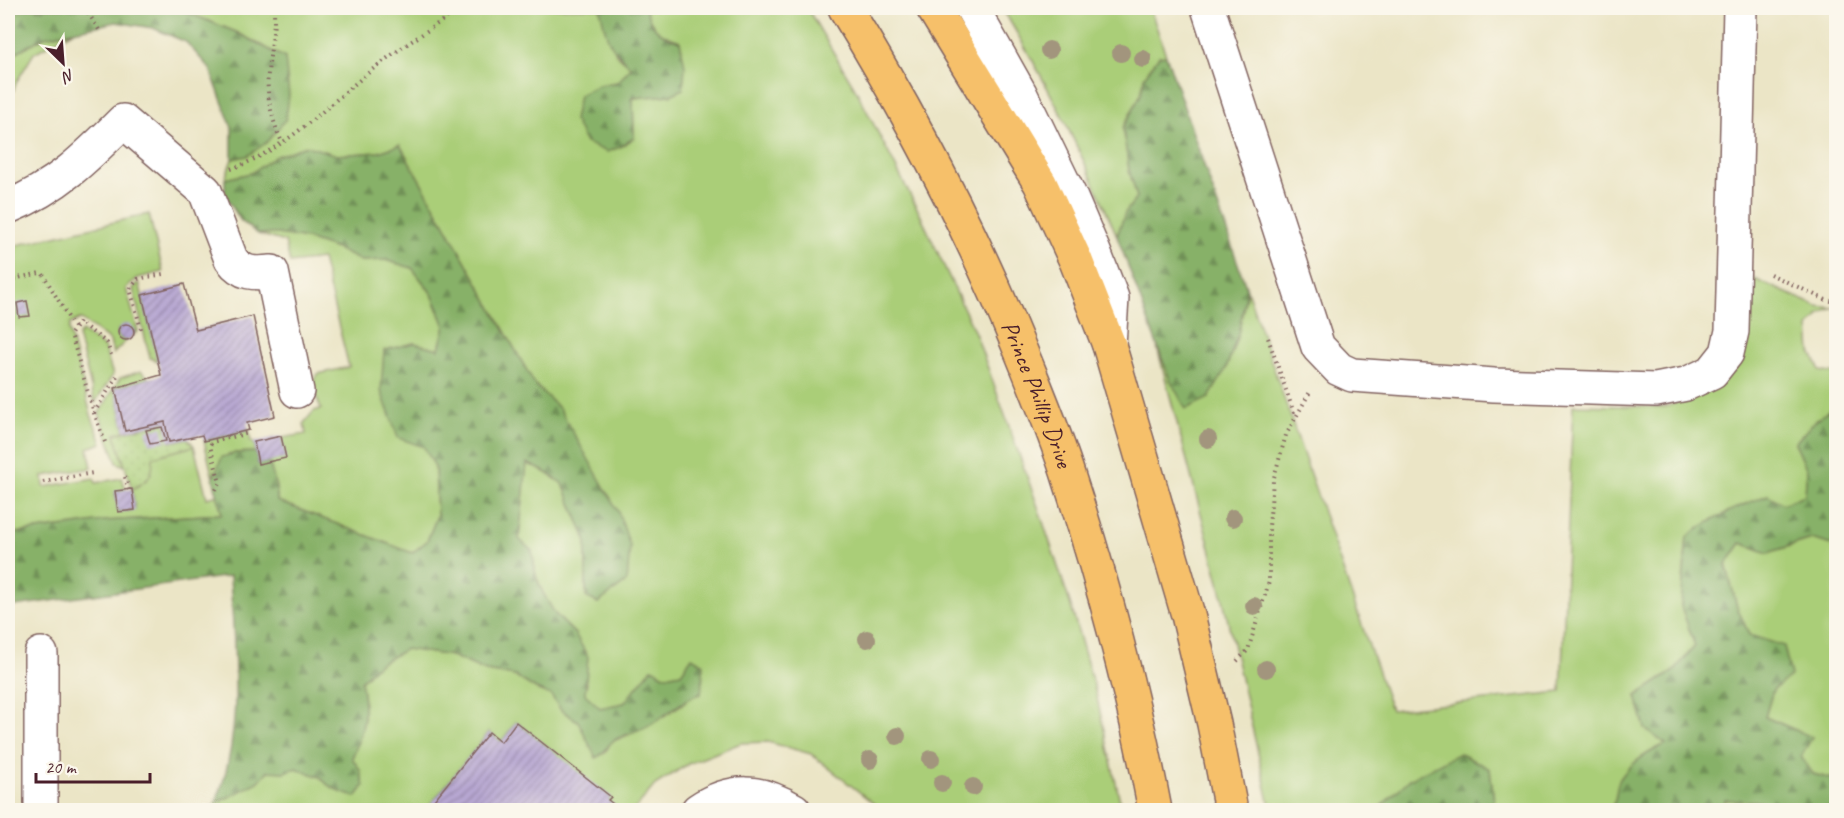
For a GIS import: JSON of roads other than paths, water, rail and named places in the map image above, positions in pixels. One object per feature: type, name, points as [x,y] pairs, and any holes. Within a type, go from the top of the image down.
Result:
[{"type":"main road","name":"Prince Phillip Drive","points":[[845,8],[891,82],[963,222],[1002,305],[1037,391],[1070,480],[1101,582],[1130,690],[1155,810]]},
{"type":"main road","points":[[933,8],[1040,183],[1076,261],[1109,345],[1188,615],[1214,724],[1231,810]]},
{"type":"street","points":[[972,8],[1020,93],[1070,196],[1112,298],[1109,345]]},
{"type":"street","points":[[1208,8],[1318,347],[1328,360],[1339,369],[1352,375],[1494,385],[1656,390],[1686,384],[1712,372],[1726,353],[1732,331],[1740,8]]},
{"type":"street","points":[[8,207],[28,199],[74,169],[123,121],[205,191],[231,259],[237,267],[247,273],[272,272],[297,391]]},
{"type":"street","points":[[41,654],[41,810]]},
{"type":"street","points":[[698,810],[722,798],[755,793],[771,798],[794,810]]}]
